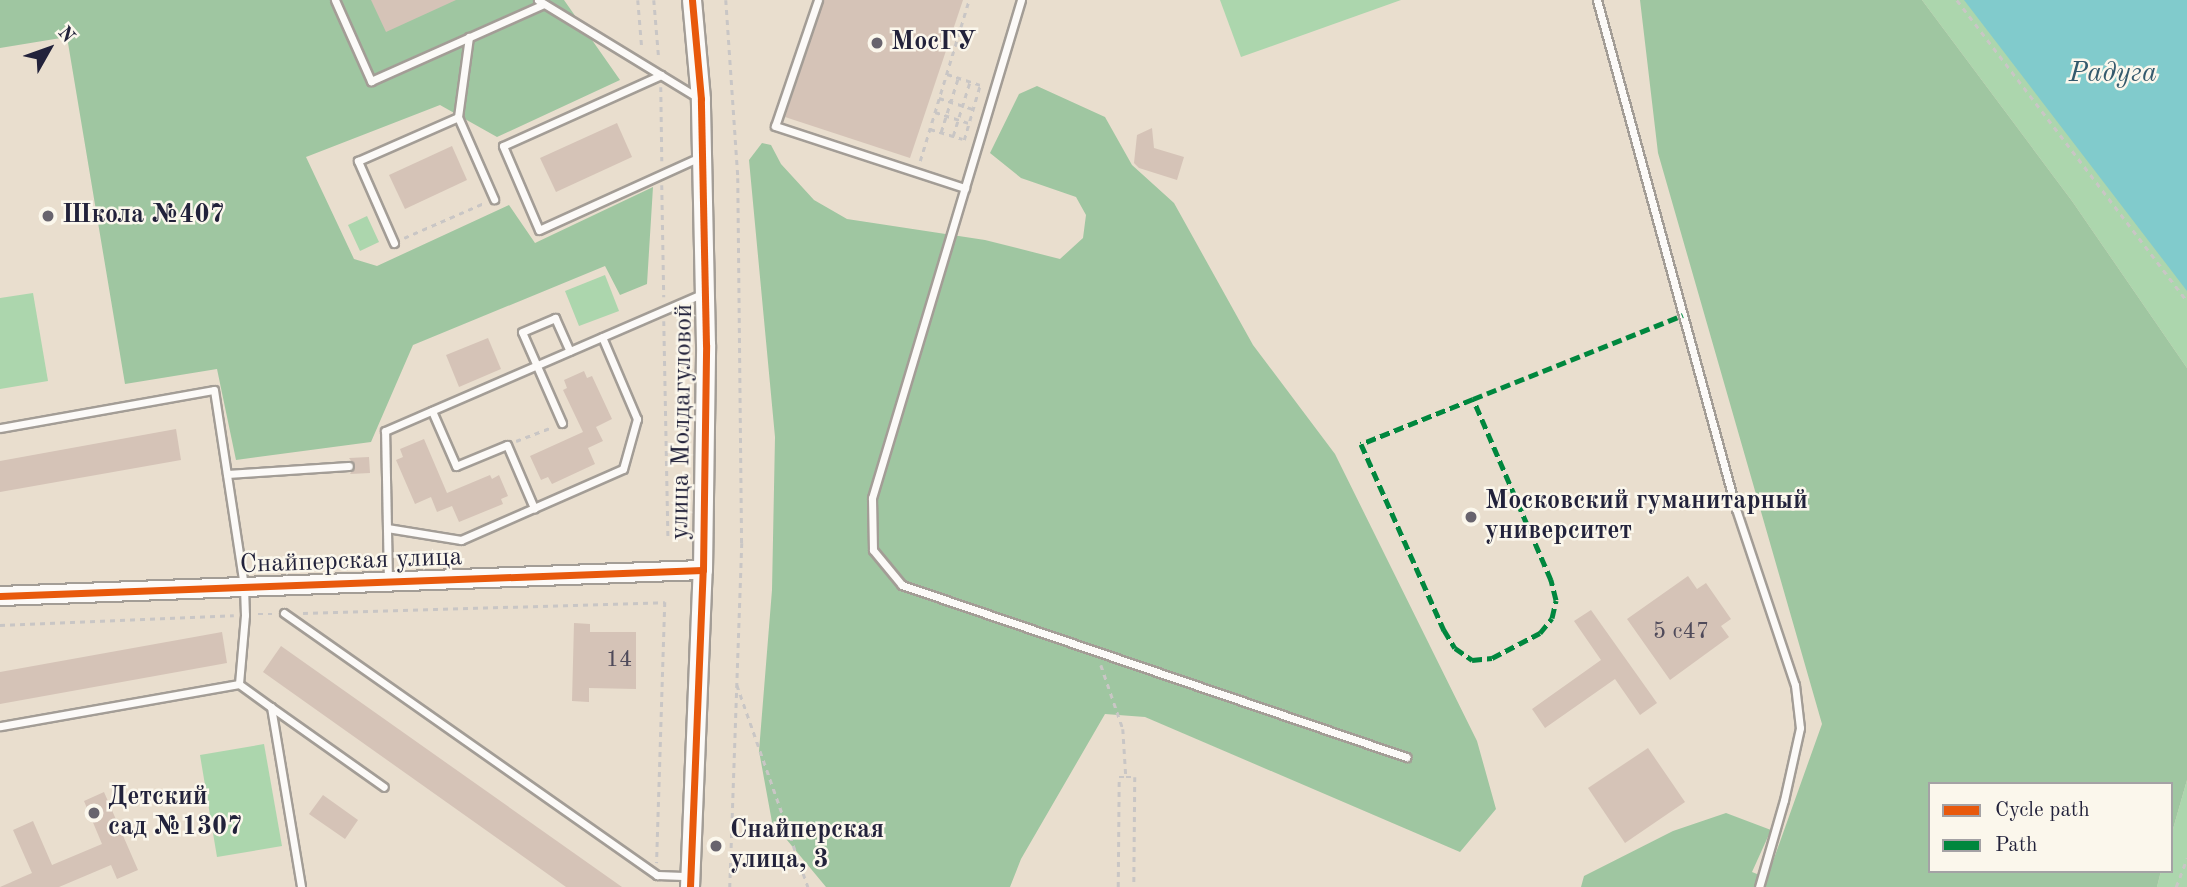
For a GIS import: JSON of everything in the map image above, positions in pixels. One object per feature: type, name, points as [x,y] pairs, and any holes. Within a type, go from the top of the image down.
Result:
[{"type":"street","name":"улица Молдагуловой","points":[[690,882],[703,570],[705,293],[701,99],[692,0]]},
{"type":"street","name":"Снайперская улица","points":[[0,596],[703,570]]},
{"type":"lane","points":[[335,0],[371,81],[541,2],[701,99]]},
{"type":"lane","points":[[818,0],[775,126],[965,188]]},
{"type":"lane","points":[[1021,0],[872,498],[873,550],[902,585],[1406,757]]},
{"type":"lane","points":[[1598,0],[1736,509],[1795,685],[1800,728],[1784,800],[1759,887]]},
{"type":"lane","points":[[469,37],[458,117],[494,199]]},
{"type":"lane","points":[[661,75],[503,146],[539,230],[702,156]]},
{"type":"lane","points":[[394,243],[358,161],[458,117]]},
{"type":"lane","points":[[388,582],[385,431],[705,293]]},
{"type":"lane","points":[[562,423],[522,332],[555,318],[570,351]]},
{"type":"lane","points":[[387,528],[461,540],[623,469],[637,418],[602,337]]},
{"type":"lane","points":[[0,428],[214,390],[244,587],[245,615],[239,684]]},
{"type":"lane","points":[[432,411],[456,466],[507,445],[534,508]]},
{"type":"lane","points":[[227,474],[349,466]]},
{"type":"lane","points":[[284,613],[657,875],[690,882]]},
{"type":"lane","points":[[0,726],[239,684],[384,787]]},
{"type":"lane","points":[[271,706],[301,887]]},
{"type":"path","points":[[638,0],[643,64]]},
{"type":"path","points":[[654,0],[661,75],[668,538]]},
{"type":"path","points":[[726,0],[738,178],[742,543],[730,887]]},
{"type":"path","points":[[916,173],[968,0]]},
{"type":"path","points":[[1957,0],[2187,301]]},
{"type":"path","points":[[947,74],[994,89]]},
{"type":"path","points":[[941,132],[958,78]]},
{"type":"path","points":[[953,136],[970,81]]},
{"type":"path","points":[[964,140],[980,85]]},
{"type":"path","points":[[939,97],[987,113]]},
{"type":"path","points":[[935,113],[983,128]]},
{"type":"path","points":[[930,129],[978,144]]},
{"type":"path","points":[[394,243],[494,199]]},
{"type":"path","points":[[507,445],[562,423]]},
{"type":"path","points":[[0,625],[284,613],[665,602],[657,875]]},
{"type":"path","points":[[1096,651],[1123,729],[1126,777]]},
{"type":"path","points":[[736,681],[807,887]]},
{"type":"path","points":[[1118,887],[1119,776],[1135,777],[1134,887]]},
{"type":"path","points":[[2176,887],[2187,859]]},
{"type":"green space","points":[[0,0],[564,0],[620,80],[497,137],[440,105],[306,157],[354,259],[377,266],[509,205],[535,243],[653,187],[647,284],[620,295],[605,266],[413,345],[371,442],[236,460],[217,369],[125,384],[67,37],[0,48]]},
{"type":"green space","points":[[1220,0],[1401,0],[1241,57]]},
{"type":"green space","points":[[1640,0],[1922,0],[2072,201],[2187,368],[2187,780],[2173,829],[2173,782],[1928,782],[1928,873],[2160,873],[2157,887],[1581,887],[1584,876],[1673,831],[1726,813],[1771,830],[1752,872],[1767,878],[1822,724],[1658,153]]},
{"type":"green space","name":"Радуга","points":[[1922,0],[2187,0],[2187,368],[2072,201]]},
{"type":"green space","points":[[1037,86],[1105,117],[1132,165],[1174,203],[1253,345],[1335,454],[1477,741],[1496,809],[1460,852],[1145,717],[1105,714],[1021,859],[1010,887],[826,887],[772,822],[759,751],[772,590],[775,437],[749,160],[762,143],[771,145],[781,164],[814,200],[847,219],[985,240],[1060,259],[1083,238],[1086,215],[1076,197],[1021,178],[990,153],[1019,94]]},
{"type":"green space","points":[[367,216],[379,242],[360,251],[348,225]]},
{"type":"green space","points":[[605,275],[619,311],[579,326],[565,291]]},
{"type":"green space","points":[[33,293],[48,381],[0,389],[0,298]]},
{"type":"green space","points":[[264,744],[282,846],[217,857],[200,755]]},
{"type":"green space","points":[[2187,780],[2187,887],[2157,887],[2160,873],[2173,873],[2173,829]]},
{"type":"water","name":"Радуга","points":[[1964,0],[2187,0],[2187,291]]},
{"type":"building","points":[[371,0],[456,0],[386,32]]},
{"type":"building","name":"МосГУ","points":[[824,0],[963,0],[910,158],[785,117]]},
{"type":"building","points":[[617,123],[632,157],[556,192],[540,158]]},
{"type":"building","points":[[1152,128],[1154,148],[1184,157],[1177,180],[1139,168],[1134,163],[1137,135]]},
{"type":"building","points":[[452,146],[467,180],[405,209],[389,175]]},
{"type":"building","points":[[488,338],[501,369],[459,387],[446,355]]},
{"type":"building","points":[[584,371],[587,378],[592,376],[612,419],[596,427],[603,441],[588,448],[595,464],[552,484],[548,477],[541,480],[530,456],[583,432],[563,390],[567,388],[564,380]]},
{"type":"building","points":[[176,429],[181,460],[0,492],[0,461]]},
{"type":"building","points":[[424,439],[447,493],[490,475],[492,479],[499,475],[508,496],[501,499],[503,504],[459,522],[452,506],[437,512],[431,497],[415,504],[396,460],[403,457],[400,449]]},
{"type":"building","points":[[369,457],[370,473],[350,474],[355,466],[349,458]]},
{"type":"building","points":[[1688,576],[1697,589],[1706,583],[1731,619],[1721,626],[1729,637],[1670,680],[1627,619]]},
{"type":"building","points":[[1591,610],[1657,703],[1640,715],[1615,679],[1545,728],[1532,709],[1601,660],[1574,621]]},
{"type":"building","points":[[574,623],[590,624],[590,632],[636,632],[636,689],[589,688],[589,702],[572,701]]},
{"type":"building","points":[[222,632],[227,663],[0,704],[0,672]]},
{"type":"building","points":[[281,646],[622,887],[566,887],[263,672]]},
{"type":"building","points":[[1648,748],[1685,802],[1625,843],[1588,788]]},
{"type":"building","points":[[104,792],[138,870],[117,879],[111,865],[59,887],[0,887],[32,873],[13,830],[33,821],[52,865],[102,844],[84,801]]},
{"type":"building","points":[[323,795],[358,820],[345,839],[309,814]]},
{"type":"marked path","points":[[1473,399],[1361,444],[1444,630],[1455,648],[1472,660],[1492,658],[1540,633],[1552,618],[1556,600],[1551,580],[1473,399],[1683,315]]},
{"type":"cycle path","points":[[690,887],[703,570],[706,345],[701,99],[692,0]]},
{"type":"cycle path","points":[[0,596],[703,570]]},
{"type":"place","name":"МосГУ","points":[[877,43]]},
{"type":"place","name":"Школа №407","points":[[48,216]]},
{"type":"place","name":"Московский гуманитарный университет","points":[[1471,517]]},
{"type":"place","name":"Детский сад №1307","points":[[94,813]]},
{"type":"place","name":"Снайперская улица, 3","points":[[716,846]]}]
